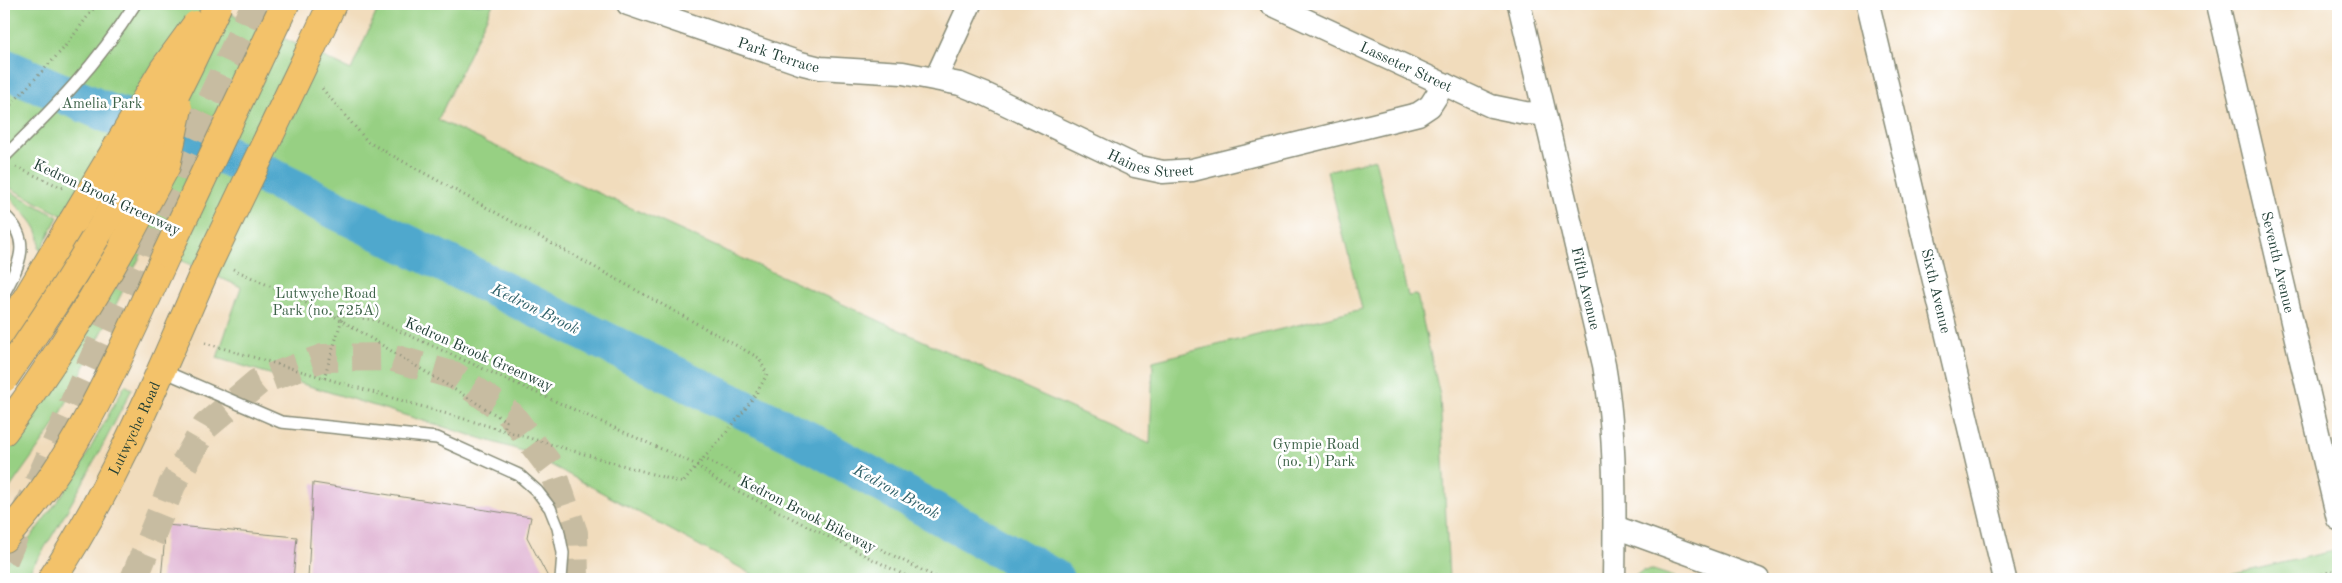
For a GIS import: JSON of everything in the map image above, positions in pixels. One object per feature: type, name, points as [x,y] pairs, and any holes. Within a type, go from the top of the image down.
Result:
[{"type":"highway","points":[[4,331],[24,303],[164,69],[211,4]]},
{"type":"highway","points":[[4,378],[99,233],[185,78],[218,4]]},
{"type":"highway","points":[[4,538],[40,494],[66,455],[113,372],[285,4]]},
{"type":"highway","name":"Lutwyche Road","points":[[52,579],[89,518],[161,370],[217,269],[332,4]]},
{"type":"highway","points":[[4,431],[94,299],[166,166],[185,78]]},
{"type":"street","name":"Park Terrace","points":[[628,4],[800,64],[820,68],[902,73],[936,78]]},
{"type":"street","points":[[936,78],[970,4]]},
{"type":"street","name":"Lasseter Street","points":[[1271,4],[1491,106],[1525,113],[1544,114]]},
{"type":"street","name":"Fifth Avenue","points":[[1519,4],[1604,364],[1609,396],[1615,528],[1614,579]]},
{"type":"street","name":"Sixth Avenue","points":[[1868,4],[2005,579]]},
{"type":"street","name":"Seventh Avenue","points":[[2218,4],[2338,519]]},
{"type":"street","name":"Haines Street","points":[[936,78],[987,95],[1135,166],[1149,170],[1178,172],[1418,114],[1430,106],[1444,84]]},
{"type":"street","points":[[1615,528],[1758,579]]},
{"type":"lane","points":[[8,161],[99,57],[135,4]]},
{"type":"lane","points":[[4,215],[18,234],[21,249],[16,270],[4,293]]},
{"type":"lane","points":[[161,370],[281,422],[437,438],[519,475],[537,491],[550,508],[558,528],[563,553],[561,579]]},
{"type":"path","points":[[4,112],[63,49],[97,4]]},
{"type":"path","points":[[205,343],[683,483],[719,442],[760,388],[767,374],[759,358],[368,142],[318,84]]},
{"type":"path","name":"Kedron Brook Greenway","points":[[8,161],[69,192]]},
{"type":"path","name":"Kedron Brook Greenway","points":[[217,269],[328,312],[375,320],[697,465]]},
{"type":"path","points":[[328,312],[506,421],[504,430]]},
{"type":"path","points":[[324,378],[343,314]]},
{"type":"path","points":[[703,458],[939,579]]},
{"type":"path","name":"Kedron Brook Bikeway","points":[[697,465],[716,480],[912,579]]},
{"type":"path","points":[[2308,579],[2338,569]]},
{"type":"green space","points":[[4,4],[211,4],[351,70],[380,4],[493,4],[438,120],[1150,444],[1153,361],[1362,309],[1327,171],[1375,159],[1408,296],[1417,295],[1440,396],[1449,579],[761,579],[529,453],[217,358],[241,287],[146,245],[56,423],[4,496],[4,444],[133,249],[82,226],[10,188],[9,179],[4,176]]},
{"type":"green space","points":[[6,189],[58,217],[41,250],[39,249],[39,239],[33,223],[10,197]]},
{"type":"green space","points":[[125,385],[132,389],[54,533],[24,579],[4,579],[4,566],[33,534],[73,480]]},
{"type":"green space","points":[[2338,550],[2338,579],[2213,579]]},
{"type":"green space","points":[[1653,570],[1681,579],[1631,579],[1642,571]]},
{"type":"building","points":[[313,483],[531,517],[527,537],[549,579],[308,579]]},
{"type":"building","points":[[166,525],[297,537],[293,579],[161,579]]},
{"type":"waterway","name":"Kedron Brook","points":[[4,68],[108,113],[194,140],[808,441],[1054,579]]},
{"type":"tunnel","points":[[4,560],[144,244],[255,4]]},
{"type":"tunnel","points":[[134,579],[172,485],[206,426],[258,382],[322,358],[390,357],[455,376],[511,415],[552,469],[574,533],[575,579]]},
{"type":"park label","name":"Amelia Park","points":[[102,103]]},
{"type":"park label","name":"Lutwyche Road Park (no. 725A)","points":[[326,302]]},
{"type":"park label","name":"Gympie Road (no. 1) Park","points":[[1316,452]]}]
